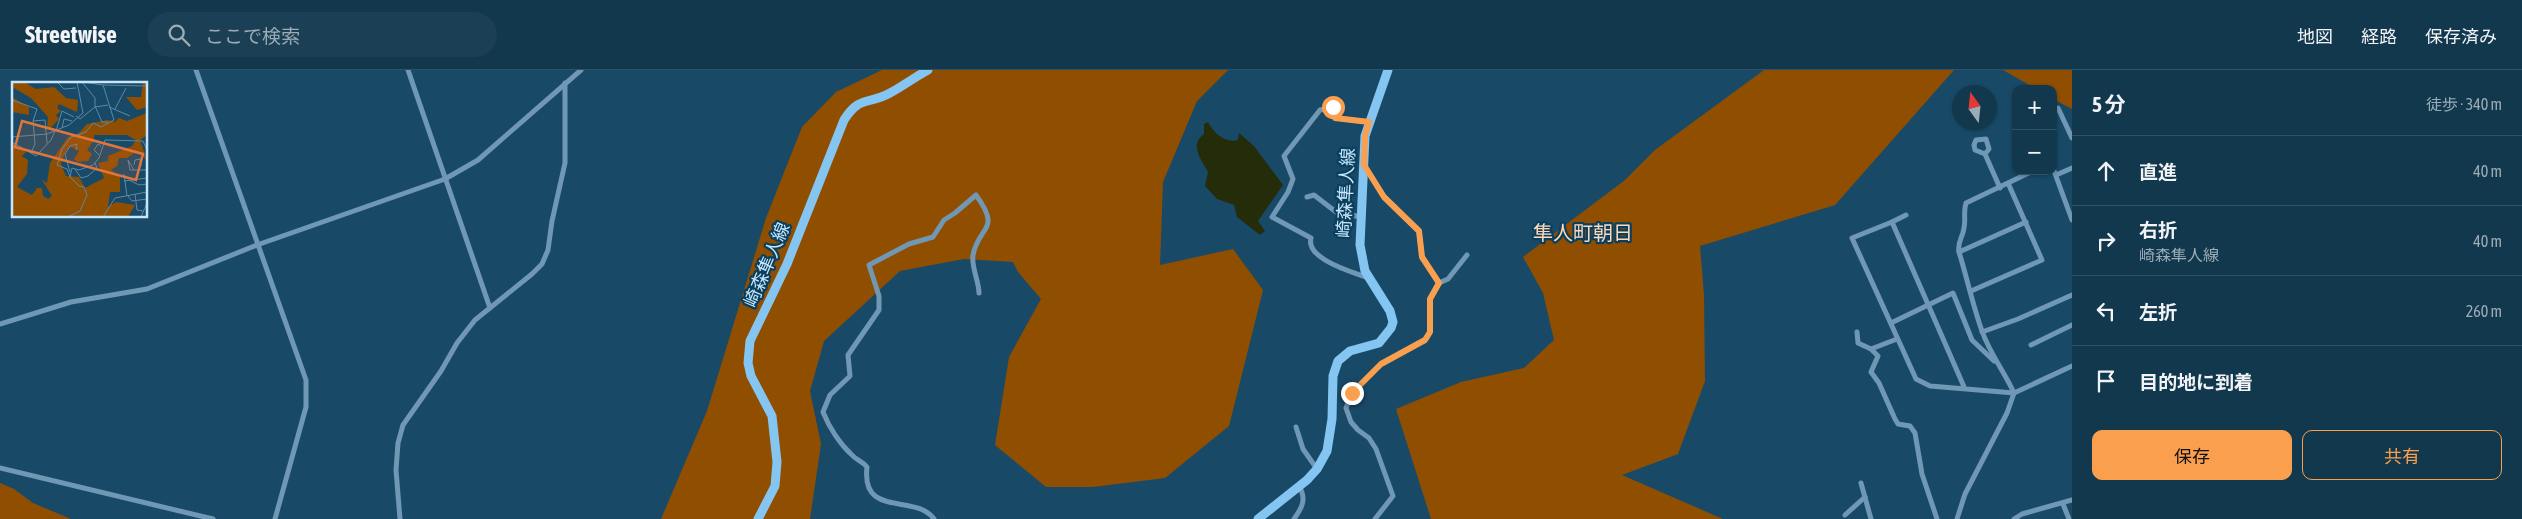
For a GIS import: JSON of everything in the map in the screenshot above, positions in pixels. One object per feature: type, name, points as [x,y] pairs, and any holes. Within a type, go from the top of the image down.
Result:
[{"type":"main road","name":"崎森隼人線","points":[[758,519],[774,486],[777,462],[772,416],[751,376],[748,363],[750,341],[787,264],[844,120],[858,103],[888,94],[928,70]]},
{"type":"main road","name":"崎森隼人線","points":[[1258,519],[1317,470],[1327,451],[1330,438],[1333,376],[1338,361],[1350,351],[1379,343],[1392,328],[1393,322],[1390,311],[1369,278],[1360,245],[1365,136],[1388,70]]},
{"type":"street","points":[[196,70],[306,380],[306,407],[274,519]]},
{"type":"street","points":[[408,70],[490,308]]},
{"type":"street","points":[[0,324],[64,304],[146,289],[257,245],[445,179],[478,160],[566,83],[574,73],[580,70]]},
{"type":"street","points":[[400,519],[396,470],[398,442],[404,425],[441,371],[457,342],[475,320],[542,264],[548,250],[552,221],[565,163],[566,83]]},
{"type":"street","points":[[1369,122],[1335,118],[1333,107],[1320,110],[1284,156],[1293,179],[1288,192],[1272,217],[1311,238],[1310,245],[1312,250],[1327,261],[1369,278]]},
{"type":"street","points":[[2058,108],[2072,138]]},
{"type":"street","points":[[1985,154],[2000,188]]},
{"type":"street","points":[[1364,165],[1384,197],[1419,231],[1422,257],[1439,283]]},
{"type":"street","points":[[2057,175],[2072,168]]},
{"type":"street","points":[[1996,362],[1982,332],[1959,252],[1959,240],[1964,228],[1963,212],[1966,203],[2025,175]]},
{"type":"street","points":[[2056,175],[2072,220]]},
{"type":"street","points":[[1971,291],[2042,260],[2008,183]]},
{"type":"street","points":[[934,519],[930,514],[918,508],[890,509],[879,503],[868,488],[867,467],[852,456],[826,422],[823,412],[830,394],[850,376],[848,356],[879,310],[879,296],[869,265],[909,244],[932,237],[944,220],[976,195],[988,216],[986,230],[973,256],[979,293]]},
{"type":"street","points":[[1307,197],[1314,195],[1330,210],[1340,214],[1361,216]]},
{"type":"street","points":[[1906,216],[1852,238],[1916,379],[1930,386],[2014,394],[2072,366]]},
{"type":"street","points":[[1892,222],[1965,389]]},
{"type":"street","points":[[1959,252],[2026,222]]},
{"type":"street","points":[[1375,519],[1393,496],[1369,438],[1351,422],[1346,408],[1349,398],[1381,364],[1425,340],[1430,332],[1430,299],[1439,283],[1448,280],[1467,255]]},
{"type":"street","points":[[1891,323],[1953,293],[1972,340],[2004,369],[2014,394],[2007,413],[1965,494],[1957,519]]},
{"type":"street","points":[[1982,332],[2018,319],[2072,295]]},
{"type":"street","points":[[2031,345],[2072,325]]},
{"type":"street","points":[[1858,332],[1858,343],[1871,349],[1878,356],[1871,372],[1879,383],[1895,419],[1898,424],[1910,426],[1915,433],[1922,474],[1937,519]]},
{"type":"street","points":[[1871,349],[1898,339]]},
{"type":"street","points":[[1296,427],[1303,449],[1317,470]]},
{"type":"street","points":[[0,468],[213,519]]},
{"type":"street","points":[[1861,483],[1871,519]]},
{"type":"street","points":[[1294,519],[1303,502],[1304,494],[1299,486]]},
{"type":"street","points":[[1845,514],[1865,497]]},
{"type":"street","points":[[2014,519],[2022,514],[2072,500]]},
{"type":"street","points":[[2063,504],[2070,519]]},
{"type":"shaded area","points":[[882,70],[1228,70],[1197,101],[1163,182],[1160,265],[1233,249],[1263,290],[1229,426],[1165,478],[1093,487],[1046,487],[995,445],[1009,357],[1041,299],[1018,272],[1013,262],[964,259],[900,271],[824,341],[810,391],[821,444],[810,519],[661,519],[707,411],[766,218],[802,127],[836,92]]},
{"type":"shaded area","points":[[1764,70],[1954,70],[1835,205],[1700,246],[1704,295],[1705,381],[1678,454],[1622,475],[1723,519],[1431,519],[1396,409],[1461,382],[1524,368],[1554,340],[1543,293],[1523,257],[1625,180],[1655,150]]},
{"type":"shaded area","points":[[2003,70],[2072,70],[2072,109],[2057,101],[2057,85],[2029,85]]},
{"type":"shaded area","points":[[1208,122],[1213,130],[1224,139],[1238,140],[1239,133],[1254,146],[1283,185],[1258,221],[1265,231],[1260,235],[1237,217],[1234,205],[1217,199],[1205,186],[1208,172],[1198,152],[1197,143],[1204,134],[1204,124]]},
{"type":"shaded area","points":[[0,483],[14,489],[33,503],[71,519],[0,519]]},
{"type":"district","name":"隼人町朝日","points":[[1583,233]]},
{"type":"route","points":[[1333,107],[1335,118],[1369,122],[1365,136],[1364,165],[1384,197],[1419,231],[1422,257],[1439,283],[1430,299],[1430,332],[1425,340],[1381,364],[1352,393]]}]
